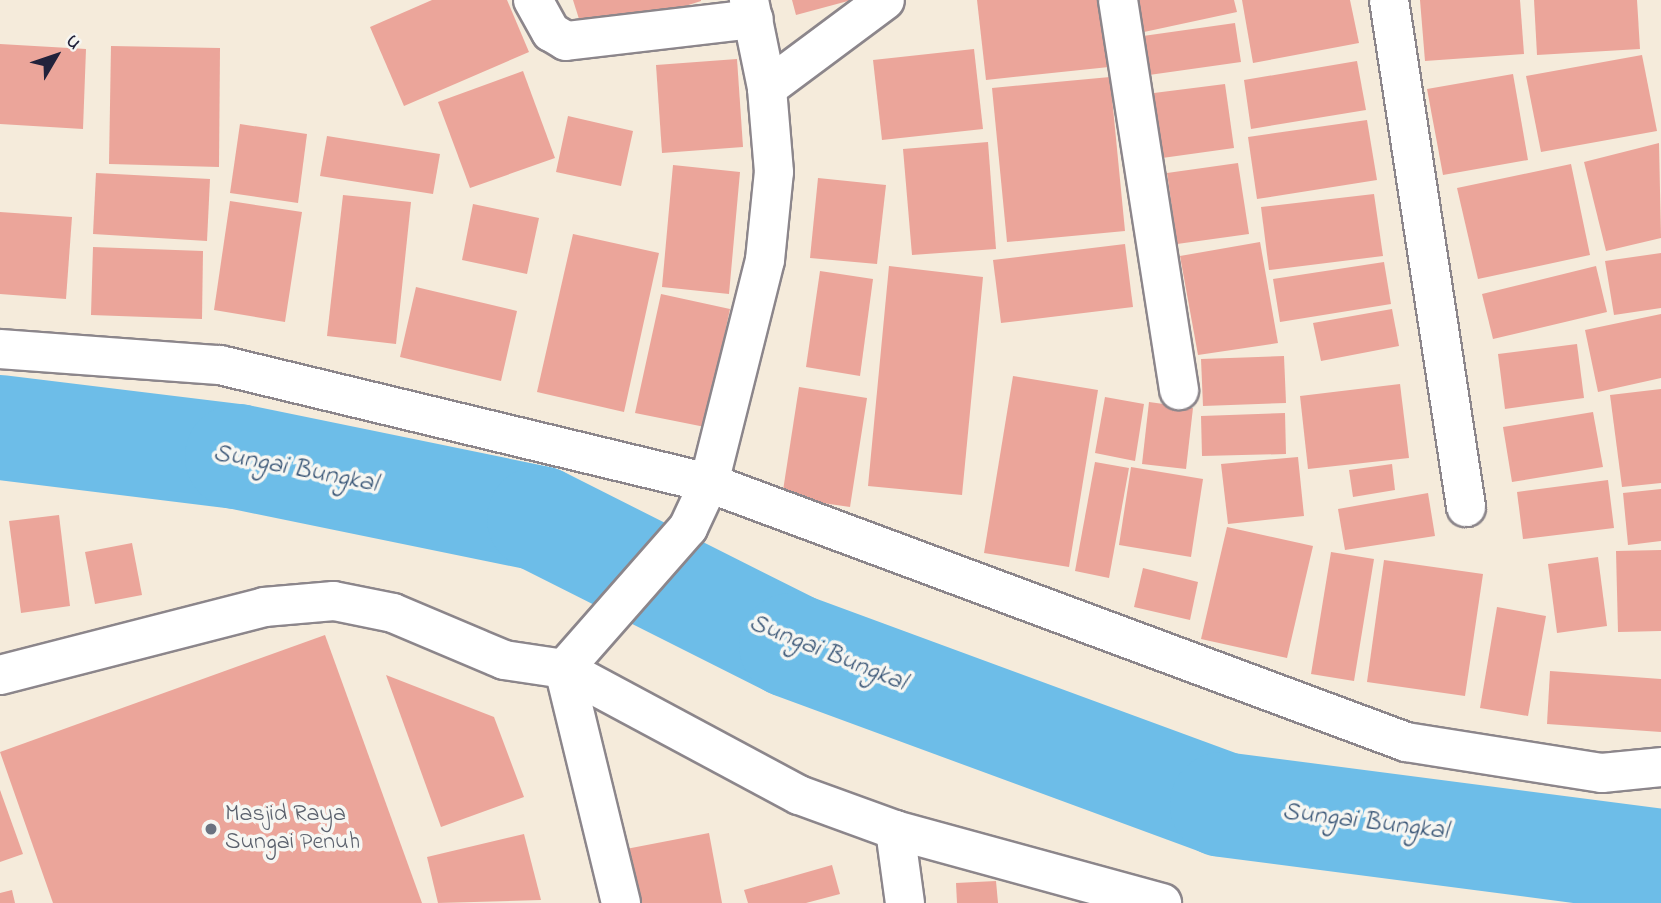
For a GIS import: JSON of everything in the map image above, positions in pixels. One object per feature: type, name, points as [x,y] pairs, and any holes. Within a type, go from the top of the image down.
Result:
[{"type":"street","points":[[533,0],[551,32],[566,40],[751,10],[767,88],[774,172],[765,260],[709,482],[688,528],[564,669]]},
{"type":"street","points":[[767,88],[885,0]]},
{"type":"street","points":[[1118,0],[1179,390]]},
{"type":"street","points":[[1389,0],[1466,507]]},
{"type":"street","points":[[0,349],[220,365],[709,482],[1406,742],[1602,773],[1661,767]]},
{"type":"street","points":[[0,676],[264,607],[334,601],[393,613],[504,660],[564,669],[799,795],[895,830],[1162,903]]},
{"type":"street","points":[[564,669],[621,903]]},
{"type":"street","points":[[895,830],[905,903]]},
{"type":"building","points":[[432,0],[507,0],[529,52],[404,106],[370,27]]},
{"type":"building","points":[[573,0],[701,0],[701,1],[585,38]]},
{"type":"building","points":[[792,0],[848,0],[848,1],[796,15]]},
{"type":"building","points":[[977,0],[1102,0],[1109,67],[986,80]]},
{"type":"building","points":[[1138,0],[1234,0],[1237,12],[1144,32]]},
{"type":"building","points":[[1242,0],[1350,0],[1359,43],[1253,63]]},
{"type":"building","points":[[1420,0],[1520,0],[1524,54],[1425,61]]},
{"type":"building","points":[[1534,0],[1637,0],[1640,49],[1537,55]]},
{"type":"building","points":[[1235,23],[1241,62],[1149,75],[1143,36]]},
{"type":"building","points":[[0,44],[86,49],[83,129],[0,124]]},
{"type":"building","points":[[111,46],[220,48],[219,167],[109,164]]},
{"type":"building","points":[[974,49],[983,129],[882,140],[873,60]]},
{"type":"building","points":[[1642,55],[1657,131],[1541,152],[1526,76]]},
{"type":"building","points":[[737,59],[743,147],[662,153],[656,65]]},
{"type":"building","points":[[1357,61],[1366,110],[1251,129],[1244,80]]},
{"type":"building","points":[[523,71],[555,158],[470,188],[438,102]]},
{"type":"building","points":[[1513,74],[1528,160],[1443,175],[1427,89]]},
{"type":"building","points":[[1110,77],[1125,231],[1007,242],[992,88]]},
{"type":"building","points":[[1225,84],[1234,148],[1155,159],[1146,94]]},
{"type":"building","points":[[568,116],[633,131],[621,186],[556,172]]},
{"type":"building","points":[[1367,120],[1377,180],[1257,199],[1248,137]]},
{"type":"building","points":[[240,124],[307,134],[298,203],[230,193]]},
{"type":"building","points":[[327,136],[440,154],[433,194],[320,176]]},
{"type":"building","points":[[988,142],[996,249],[912,255],[903,149]]},
{"type":"building","points":[[1659,143],[1661,238],[1606,251],[1584,162]]},
{"type":"building","points":[[1238,163],[1249,234],[1177,244],[1167,173]]},
{"type":"building","points":[[1571,164],[1590,255],[1478,279],[1457,188]]},
{"type":"building","points":[[673,165],[740,172],[729,294],[662,287]]},
{"type":"building","points":[[96,173],[210,179],[207,241],[93,234]]},
{"type":"building","points":[[818,178],[886,185],[877,264],[810,258]]},
{"type":"building","points":[[1374,194],[1383,256],[1269,270],[1261,207]]},
{"type":"building","points":[[343,195],[411,202],[396,344],[327,336]]},
{"type":"building","points":[[230,201],[302,212],[285,322],[214,310]]},
{"type":"building","points":[[473,204],[539,218],[527,274],[462,260]]},
{"type":"building","points":[[0,212],[72,217],[66,299],[0,294]]},
{"type":"building","points":[[573,234],[659,253],[624,412],[537,392]]},
{"type":"building","points":[[1260,242],[1278,343],[1198,355],[1180,256]]},
{"type":"building","points":[[1125,244],[1133,307],[1001,323],[993,260]]},
{"type":"building","points":[[93,247],[203,251],[202,319],[91,315]]},
{"type":"building","points":[[1661,253],[1661,308],[1614,315],[1605,261]]},
{"type":"building","points":[[1384,262],[1391,304],[1280,322],[1273,279]]},
{"type":"building","points":[[889,266],[983,277],[962,495],[868,486]]},
{"type":"building","points":[[1596,266],[1607,312],[1493,339],[1482,294]]},
{"type":"building","points":[[820,271],[873,279],[860,376],[806,367]]},
{"type":"building","points":[[416,287],[517,311],[501,381],[400,357]]},
{"type":"building","points":[[661,294],[730,309],[705,427],[635,413]]},
{"type":"building","points":[[1392,309],[1399,346],[1321,361],[1313,323]]},
{"type":"building","points":[[1661,314],[1661,378],[1598,392],[1585,330]]},
{"type":"building","points":[[1577,344],[1584,398],[1505,409],[1498,354]]},
{"type":"building","points":[[1284,356],[1286,403],[1203,406],[1201,359]]},
{"type":"building","points":[[1013,376],[1098,390],[1069,567],[984,553]]},
{"type":"building","points":[[1400,384],[1409,458],[1308,469],[1300,396]]},
{"type":"building","points":[[799,387],[867,398],[850,507],[782,497]]},
{"type":"building","points":[[1661,389],[1661,483],[1622,487],[1610,395]]},
{"type":"building","points":[[1105,397],[1144,404],[1135,461],[1095,453]]},
{"type":"building","points":[[1149,402],[1193,408],[1186,469],[1142,464]]},
{"type":"building","points":[[1593,412],[1603,467],[1512,482],[1503,427]]},
{"type":"building","points":[[1285,413],[1286,454],[1202,456],[1201,416]]},
{"type":"building","points":[[1298,457],[1304,516],[1228,524],[1221,464]]},
{"type":"building","points":[[1095,462],[1129,468],[1109,578],[1075,571]]},
{"type":"building","points":[[1392,464],[1395,490],[1353,497],[1349,470]]},
{"type":"building","points":[[1131,467],[1203,479],[1191,557],[1119,545]]},
{"type":"building","points":[[1608,480],[1614,528],[1523,539],[1517,492]]},
{"type":"building","points":[[1661,489],[1661,541],[1628,545],[1623,493]]},
{"type":"building","points":[[1428,493],[1435,536],[1345,550],[1338,509]]},
{"type":"building","points":[[59,515],[70,606],[21,613],[9,521]]},
{"type":"building","points":[[1227,527],[1313,546],[1287,658],[1201,639]]},
{"type":"building","points":[[132,543],[142,595],[95,604],[85,552]]},
{"type":"building","points":[[1661,550],[1661,631],[1618,632],[1616,551]]},
{"type":"building","points":[[1331,552],[1374,559],[1354,681],[1311,674]]},
{"type":"building","points":[[1598,557],[1607,626],[1557,633],[1548,564]]},
{"type":"building","points":[[1384,560],[1483,574],[1465,696],[1367,682]]},
{"type":"building","points":[[1143,568],[1198,582],[1190,620],[1134,607]]},
{"type":"building","points":[[1497,607],[1546,616],[1528,716],[1480,708]]},
{"type":"building","name":"Masjid Raya Sungai Penuh","points":[[325,635],[422,903],[53,903],[0,752]]},
{"type":"building","points":[[1550,671],[1661,679],[1661,732],[1547,724]]},
{"type":"building","points":[[386,675],[494,717],[524,797],[441,827]]},
{"type":"building","points":[[0,790],[23,854],[0,862]]},
{"type":"building","points":[[709,833],[722,903],[637,903],[626,849]]},
{"type":"building","points":[[524,834],[541,900],[438,903],[427,857]]},
{"type":"building","points":[[832,865],[840,894],[806,903],[748,903],[744,890]]},
{"type":"building","points":[[996,881],[998,903],[957,903],[956,883]]},
{"type":"building","points":[[12,890],[15,903],[0,903],[0,893]]},
{"type":"waterway","name":"Sungai Bungkal","points":[[0,427],[237,456],[539,518],[791,645],[1222,804],[1661,861]]},
{"type":"place","name":"Masjid Raya Sungai Penuh","points":[[211,829]]}]
